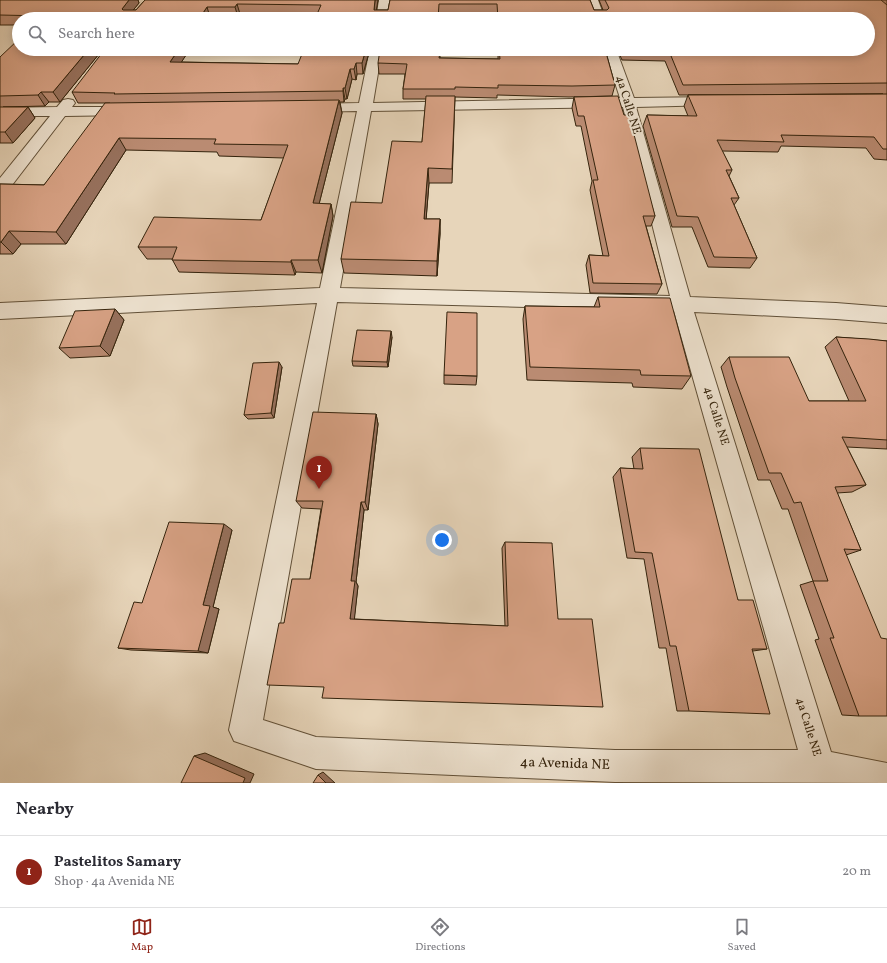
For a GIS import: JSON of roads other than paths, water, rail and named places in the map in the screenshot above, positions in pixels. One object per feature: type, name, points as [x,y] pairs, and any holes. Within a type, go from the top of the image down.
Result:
[{"type":"street","points":[[383,12],[385,0]]},
{"type":"street","points":[[592,0],[596,12]]},
{"type":"street","points":[[329,295],[375,56]]},
{"type":"street","name":"4a Calle NE","points":[[612,56],[628,101],[682,304],[822,774]]},
{"type":"street","points":[[0,189],[76,93]]},
{"type":"street","points":[[293,108],[730,100]]},
{"type":"street","points":[[0,112],[141,110]]},
{"type":"street","points":[[0,311],[329,295],[682,304],[836,311],[887,315]]},
{"type":"street","name":"4a Avenida NE","points":[[329,295],[245,730],[316,753],[822,774],[887,779]]},
{"type":"place","name":"Pastelitos Samary","points":[[319,489]]}]
